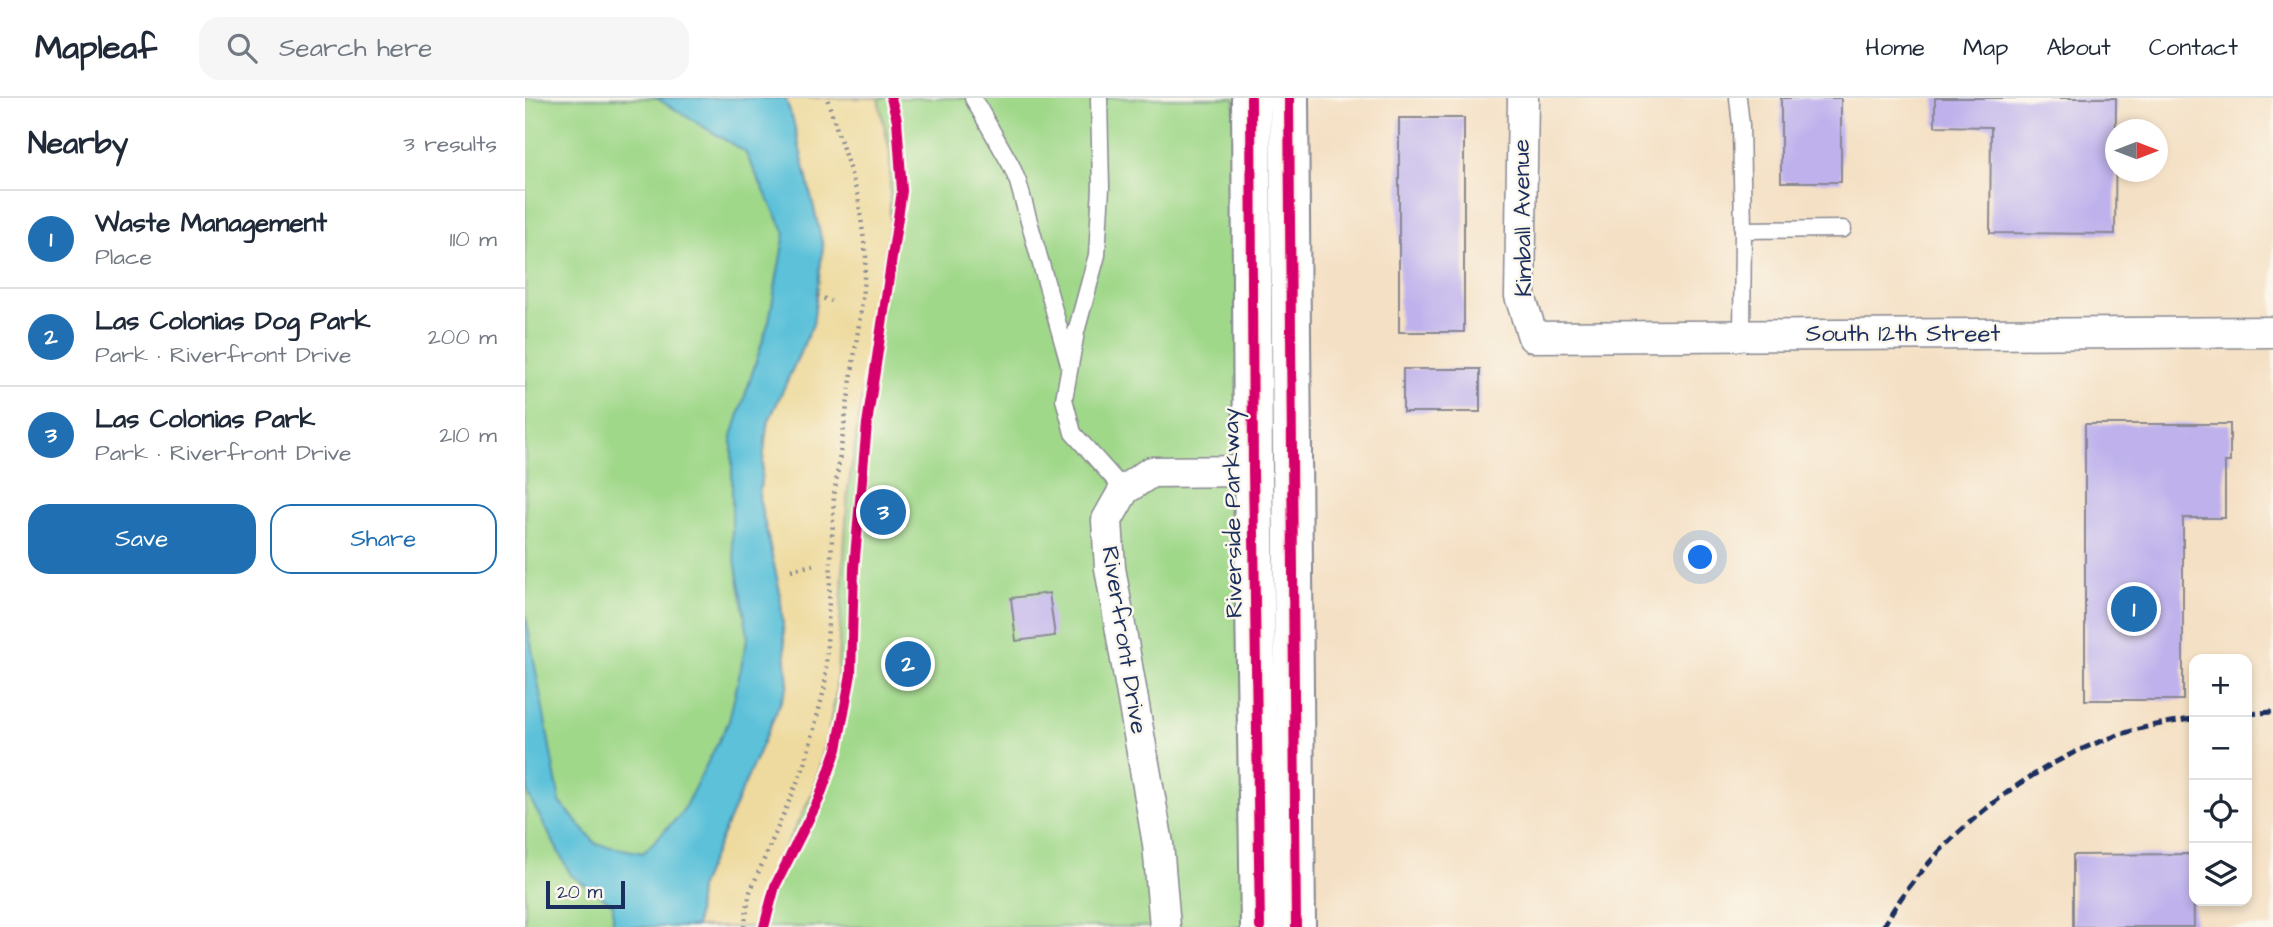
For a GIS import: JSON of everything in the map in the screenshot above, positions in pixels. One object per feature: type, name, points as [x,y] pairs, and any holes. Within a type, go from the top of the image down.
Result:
[{"type":"main road","name":"Riverside Parkway","points":[[1251,98],[1252,471],[1260,927]]},
{"type":"main road","points":[[1289,98],[1296,927]]},
{"type":"street","name":"Kimball Avenue","points":[[1523,98],[1520,296],[1533,337]]},
{"type":"street","name":"South 12th Street","points":[[1533,337],[2273,332]]},
{"type":"street","name":"Riverfront Drive","points":[[1165,927],[1158,844],[1110,568],[1107,520],[1124,490],[1151,472],[1252,471]]},
{"type":"lane","points":[[973,98],[1019,182],[1070,369]]},
{"type":"lane","points":[[1099,98],[1101,188],[1097,255],[1076,332],[1064,399],[1073,433],[1124,490]]},
{"type":"lane","points":[[1738,98],[1743,230],[1742,335]]},
{"type":"lane","points":[[1743,230],[1843,229]]},
{"type":"path","points":[[744,927],[750,892],[806,764],[825,686],[834,496],[861,310],[866,256],[858,196],[827,98]]},
{"type":"path","points":[[817,296],[831,300]]},
{"type":"path","points":[[792,570],[813,565]]},
{"type":"green space","points":[[525,98],[1235,98],[1247,927],[525,927]]},
{"type":"sand","points":[[785,98],[878,98],[890,151],[890,225],[848,489],[836,693],[813,792],[760,898],[754,927],[696,927],[699,888],[788,685],[780,592],[759,498],[767,425],[813,324],[823,246],[793,120]]},
{"type":"water","points":[[656,98],[785,98],[793,120],[823,246],[813,324],[767,425],[759,498],[780,592],[788,685],[699,888],[696,927],[613,927],[613,904],[571,875],[528,795],[525,744],[525,611],[560,802],[596,844],[643,853],[681,814],[729,721],[748,636],[732,542],[732,436],[769,321],[785,233],[745,152]]},
{"type":"building","points":[[1781,98],[1841,98],[1841,182],[1781,182]]},
{"type":"building","points":[[1935,98],[2116,98],[2116,119],[2105,119],[2105,182],[2115,182],[2115,234],[1990,233],[1991,127],[1935,126]]},
{"type":"building","points":[[1399,118],[1464,118],[1464,332],[1399,332]]},
{"type":"building","points":[[1403,369],[1480,369],[1480,412],[1403,412]]},
{"type":"building","points":[[2085,424],[2230,424],[2230,462],[2225,462],[2225,518],[2183,518],[2183,700],[2085,700]]},
{"type":"building","points":[[1049,593],[1055,636],[1016,641],[1011,598]]},
{"type":"building","points":[[2189,854],[2189,906],[2194,906],[2194,927],[2073,927],[2073,855]]},
{"type":"railway","points":[[2252,714],[2273,712]]},
{"type":"railway","points":[[1883,927],[1902,897],[1951,840],[1980,813],[2011,790],[2077,751],[2131,731],[2189,720]]},
{"type":"cycle path","points":[[764,927],[775,886],[819,799],[837,749],[851,674],[854,568],[867,424],[902,191],[897,120],[891,98]]},
{"type":"cycle path","points":[[1251,98],[1260,927]]},
{"type":"cycle path","points":[[1289,98],[1296,927]]},
{"type":"place","name":"Las Colonias Park","points":[[883,512]]},
{"type":"place","name":"Waste Management","points":[[2134,609]]},
{"type":"place","name":"Las Colonias Dog Park","points":[[908,664]]}]
